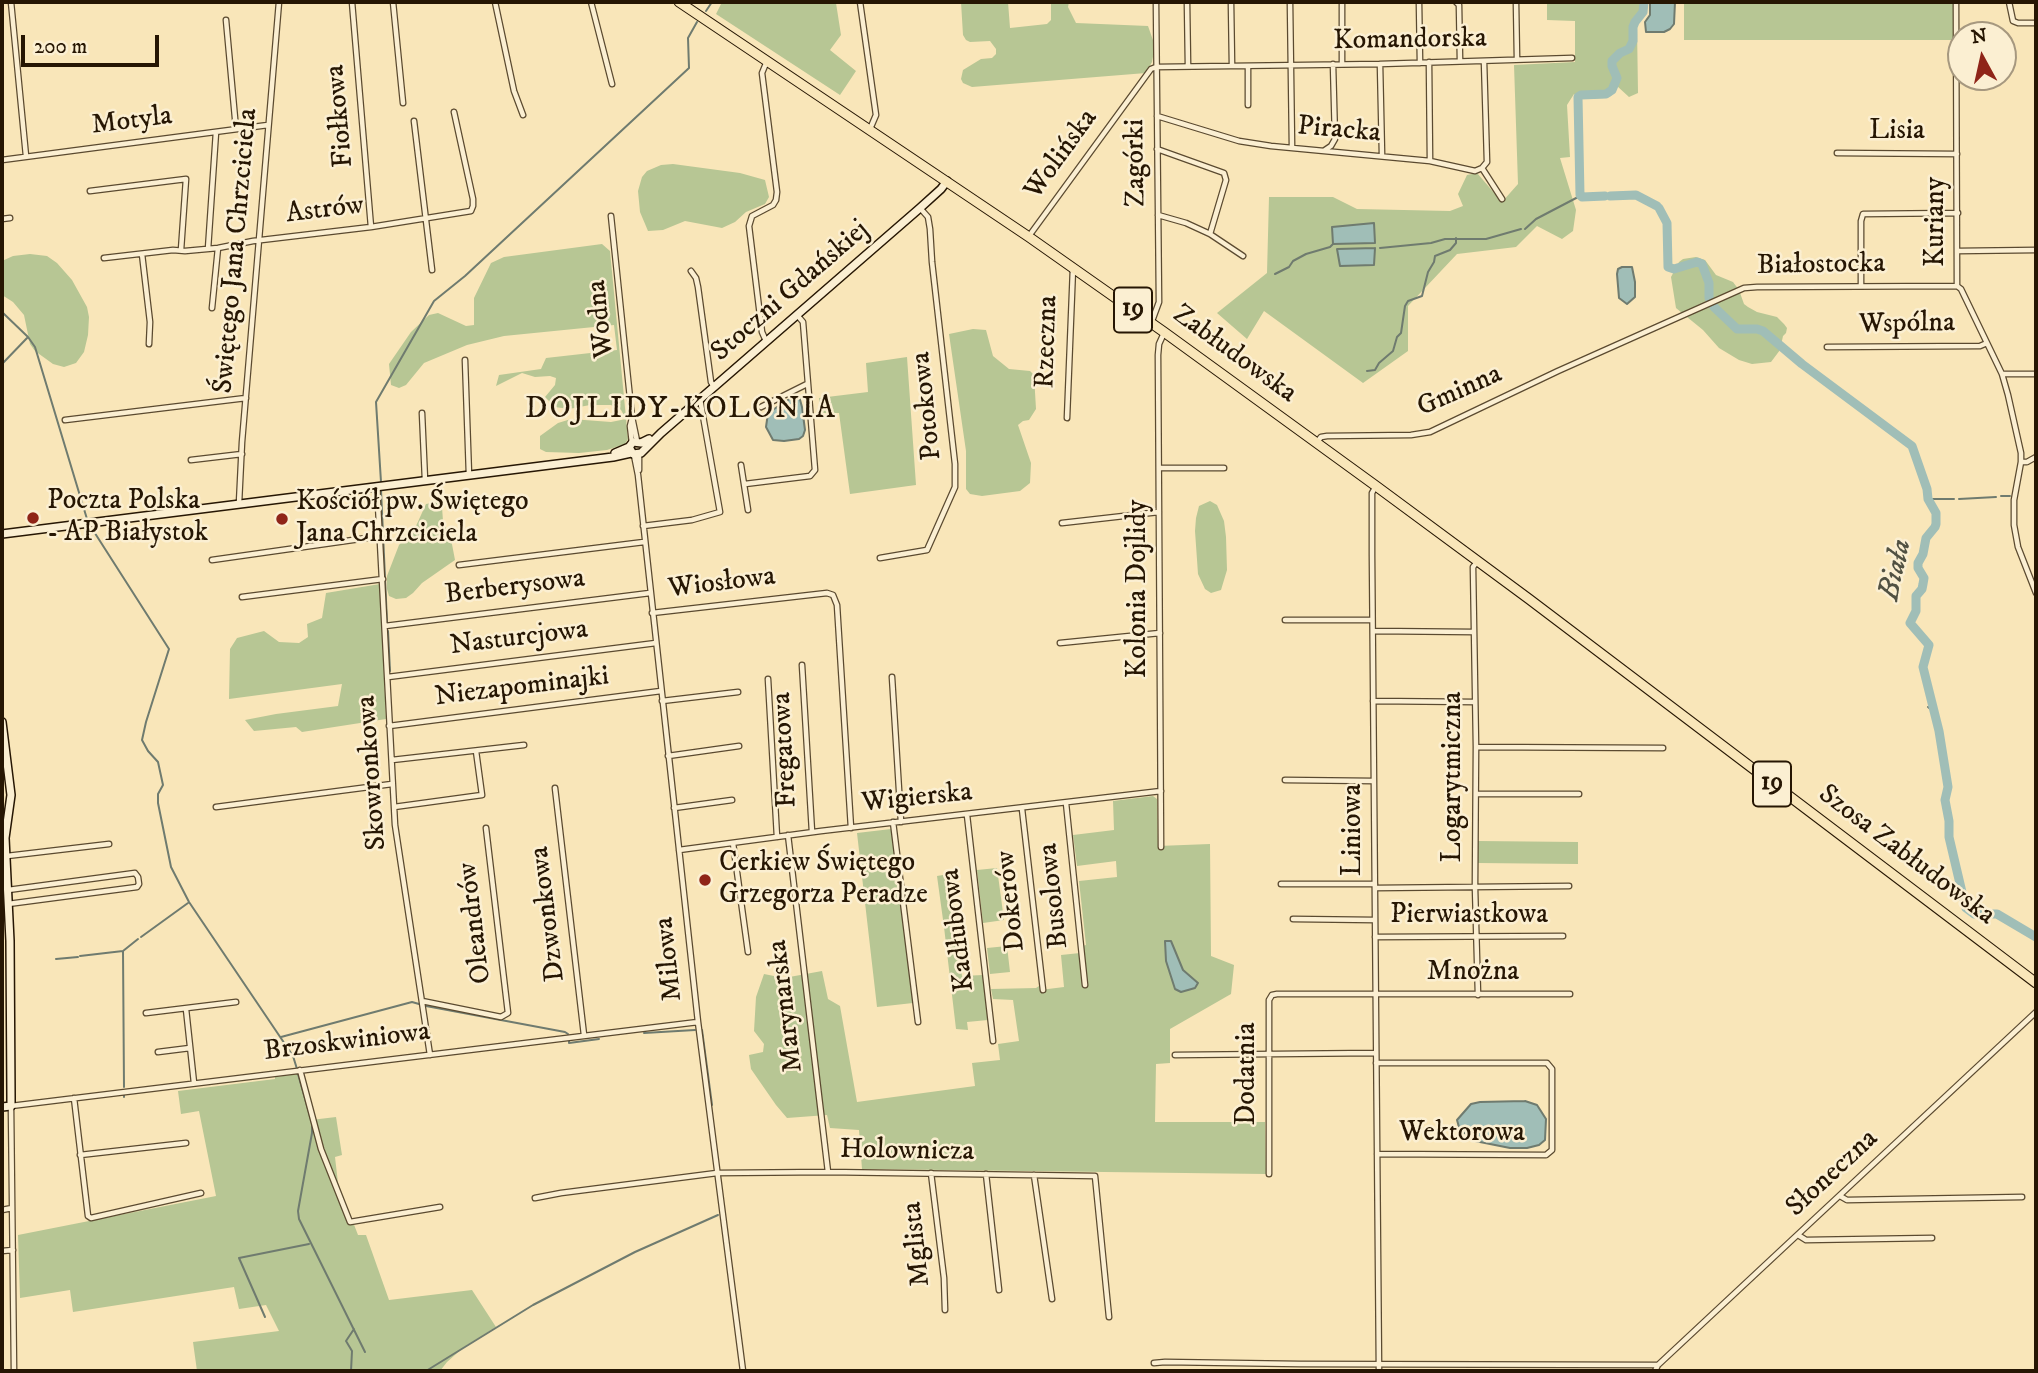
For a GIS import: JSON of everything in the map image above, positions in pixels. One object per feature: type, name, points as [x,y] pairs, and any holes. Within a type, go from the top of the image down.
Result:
[{"type":"highway","name":"Zabłudowska","points":[[679,2],[1073,267],[1376,486],[1580,639]]},
{"type":"highway","name":"Szosa Zabłudowska","points":[[1580,639],[2036,983]]},
{"type":"street","points":[[11,2],[26,156]]},
{"type":"street","name":"Świętego Jana Chrzciciela","points":[[239,503],[279,2]]},
{"type":"street","name":"Fiołkowa","points":[[352,2],[371,227]]},
{"type":"street","points":[[393,2],[403,103]]},
{"type":"street","points":[[495,2],[514,91],[523,115]]},
{"type":"street","points":[[591,2],[612,84]]},
{"type":"street","points":[[860,2],[876,115],[870,130]]},
{"type":"street","name":"Zagórki","points":[[1151,323],[1158,302],[1156,2]]},
{"type":"street","points":[[1187,2],[1188,66]]},
{"type":"street","points":[[1231,2],[1232,66]]},
{"type":"street","points":[[1290,2],[1292,147]]},
{"type":"street","points":[[1342,2],[1342,64]]},
{"type":"street","points":[[1419,2],[1420,62]]},
{"type":"street","points":[[1456,2],[1459,5],[1460,61]]},
{"type":"street","points":[[1517,2],[1517,59]]},
{"type":"street","name":"Kuriany","points":[[1956,2],[1957,286],[2002,374],[2008,395],[2021,461],[2014,500],[2014,525],[2018,547],[2036,593]]},
{"type":"street","points":[[2009,2],[2013,21],[2036,23]]},
{"type":"street","points":[[226,20],[236,129]]},
{"type":"street","name":"Komandorska","points":[[1156,67],[1572,58]]},
{"type":"street","points":[[766,342],[762,332],[749,226],[752,216],[774,205],[777,192],[762,73],[767,61]]},
{"type":"street","points":[[1484,61],[1487,162],[1482,169],[1502,199]]},
{"type":"street","points":[[1429,62],[1430,160]]},
{"type":"street","points":[[1324,150],[1331,146],[1335,139],[1333,64]]},
{"type":"street","points":[[1380,64],[1382,155]]},
{"type":"street","points":[[1248,66],[1248,104]]},
{"type":"street","name":"Wolińska","points":[[1029,237],[1151,69],[1156,67]]},
{"type":"street","name":"Astrów","points":[[104,258],[218,248],[471,211],[473,199],[454,112]]},
{"type":"street","name":"Piracka","points":[[1157,116],[1239,141],[1430,160],[1471,171],[1482,169]]},
{"type":"street","points":[[414,121],[432,270]]},
{"type":"street","name":"Motyla","points":[[2,160],[268,125]]},
{"type":"street","points":[[208,249],[216,132]]},
{"type":"street","points":[[1157,149],[1224,173],[1226,180],[1210,233]]},
{"type":"street","name":"Lisia","points":[[1837,153],[1957,153]]},
{"type":"street","points":[[90,191],[186,179],[181,250]]},
{"type":"street","name":"Stoczni Gdańskiej","points":[[2,534],[604,457],[636,448],[661,433],[715,387],[920,208],[947,181]]},
{"type":"street","name":"Potokowa","points":[[880,558],[927,550],[956,487],[956,464],[930,229],[928,217],[920,208]]},
{"type":"street","points":[[1861,286],[1863,214],[1958,213]]},
{"type":"street","points":[[1158,215],[1210,233],[1243,256]]},
{"type":"street","name":"Wodna","points":[[611,216],[636,448]]},
{"type":"street","points":[[2,219],[10,218]]},
{"type":"street","points":[[212,308],[218,248]]},
{"type":"street","points":[[1958,251],[2036,250]]},
{"type":"street","points":[[142,254],[150,322],[149,344]]},
{"type":"street","name":"Rzeczna","points":[[1068,418],[1073,267]]},
{"type":"street","points":[[691,271],[696,278],[711,382],[715,387]]},
{"type":"street","name":"Białostocka","points":[[1575,363],[1744,288],[1957,286]]},
{"type":"street","points":[[745,484],[810,476],[813,473],[803,322],[797,315]]},
{"type":"street","name":"Kolonia Dojlidy","points":[[1161,847],[1158,355],[1164,332]]},
{"type":"street","name":"Wspólna","points":[[1827,347],[1980,346],[1987,343]]},
{"type":"street","points":[[465,360],[468,475]]},
{"type":"street","name":"Gminna","points":[[1316,443],[1321,437],[1327,436],[1410,435],[1430,432],[1575,363]]},
{"type":"street","points":[[2002,374],[2036,374]]},
{"type":"street","points":[[761,407],[808,383]]},
{"type":"street","points":[[65,420],[246,398]]},
{"type":"street","points":[[643,527],[692,520],[720,512],[701,399]]},
{"type":"street","points":[[422,413],[425,480]]},
{"type":"street","name":"Milowa","points":[[636,448],[644,542],[698,1022],[743,1371]]},
{"type":"street","points":[[191,460],[242,454]]},
{"type":"street","points":[[2021,461],[2027,462],[2036,457]]},
{"type":"street","points":[[741,465],[748,510]]},
{"type":"street","points":[[1159,468],[1224,468]]},
{"type":"street","name":"Skowronkowa","points":[[377,486],[395,825],[429,1055]]},
{"type":"street","name":"Liniowa","points":[[1376,486],[1372,493],[1372,620],[1379,1371]]},
{"type":"street","points":[[1062,523],[1160,512]]},
{"type":"street","points":[[212,560],[381,536]]},
{"type":"street","points":[[459,565],[644,542]]},
{"type":"street","name":"Logarytmiczna","points":[[1478,561],[1473,567],[1478,995]]},
{"type":"street","points":[[242,597],[383,579]]},
{"type":"street","name":"Berberysowa","points":[[385,626],[650,593]]},
{"type":"street","name":"Wiosłowa","points":[[652,613],[796,596],[827,593],[833,595],[838,605],[851,828]]},
{"type":"street","points":[[1285,620],[1372,620]]},
{"type":"street","points":[[1373,631],[1474,632]]},
{"type":"street","points":[[1060,643],[1160,633]]},
{"type":"street","name":"Nasturcjowa","points":[[388,677],[656,643]]},
{"type":"street","name":"Fregatowa","points":[[802,665],[812,832]]},
{"type":"street","points":[[892,677],[901,822]]},
{"type":"street","points":[[768,679],[777,837]]},
{"type":"street","name":"Niezapominajki","points":[[389,726],[661,691]]},
{"type":"street","points":[[662,701],[738,692]]},
{"type":"street","points":[[1373,701],[1475,702]]},
{"type":"street","points":[[2,722],[11,795],[5,838],[14,1371]]},
{"type":"street","points":[[392,760],[524,745]]},
{"type":"street","points":[[668,756],[739,746]]},
{"type":"street","points":[[1476,747],[1663,748]]},
{"type":"street","points":[[394,807],[482,795],[476,751]]},
{"type":"street","points":[[1286,780],[1374,781]]},
{"type":"street","points":[[216,807],[393,784]]},
{"type":"street","name":"Dzwonkowa","points":[[555,788],[584,1035]]},
{"type":"street","name":"Wigierska","points":[[679,850],[1161,791]]},
{"type":"street","points":[[1476,794],[1579,794]]},
{"type":"street","points":[[674,808],[732,800]]},
{"type":"street","name":"Busolowa","points":[[1066,803],[1086,985]]},
{"type":"street","name":"Dokerów","points":[[1022,809],[1043,990]]},
{"type":"street","name":"Kadłubowa","points":[[967,815],[993,1041]]},
{"type":"street","points":[[893,822],[918,1021]]},
{"type":"street","name":"Oleandrów","points":[[422,1002],[501,1017],[508,1013],[486,828]]},
{"type":"street","name":"Marynarska","points":[[788,835],[828,1172]]},
{"type":"street","points":[[6,856],[109,844]]},
{"type":"street","points":[[733,844],[748,952]]},
{"type":"street","points":[[7,890],[135,873],[139,884],[137,887],[8,904]]},
{"type":"street","points":[[1281,884],[1569,887]]},
{"type":"street","points":[[1293,919],[1375,920]]},
{"type":"street","name":"Pierwiastkowa","points":[[1375,937],[1563,936]]},
{"type":"street","name":"Dodatnia","points":[[1269,1174],[1269,1000],[1277,993],[1376,995]]},
{"type":"street","name":"Mnożna","points":[[1376,995],[1570,994]]},
{"type":"street","points":[[146,1013],[236,1003]]},
{"type":"street","points":[[186,1009],[194,1083]]},
{"type":"street","name":"Słoneczna","points":[[1656,1368],[2036,1012]]},
{"type":"street","name":"Brzoskwiniowa","points":[[2,1107],[698,1022]]},
{"type":"street","points":[[158,1052],[190,1048]]},
{"type":"street","points":[[1175,1055],[1376,1053]]},
{"type":"street","name":"Wektorowa","points":[[1376,1063],[1547,1063],[1552,1069],[1552,1150],[1546,1155],[1377,1154]]},
{"type":"street","points":[[300,1070],[321,1149],[350,1222],[440,1207]]},
{"type":"street","points":[[74,1098],[87,1213],[91,1218],[201,1194]]},
{"type":"street","points":[[80,1155],[186,1143]]},
{"type":"street","points":[[5,1159],[12,1158]]},
{"type":"street","name":"Holownicza","points":[[535,1198],[717,1173],[1095,1176],[1109,1317]]},
{"type":"street","name":"Mglista","points":[[931,1173],[944,1278],[945,1310]]},
{"type":"street","points":[[986,1174],[999,1290]]},
{"type":"street","points":[[1034,1175],[1052,1299]]},
{"type":"street","points":[[1840,1196],[1847,1200],[2022,1197]]},
{"type":"street","points":[[2,1210],[12,1208]]},
{"type":"street","points":[[1798,1235],[1806,1240],[1932,1238]]},
{"type":"street","points":[[2,1251],[13,1250]]},
{"type":"street","points":[[1154,1363],[1656,1368]]},
{"type":"green space","points":[[722,2],[842,2],[836,3],[841,35],[830,50],[856,71],[840,95],[716,14]]},
{"type":"green space","points":[[961,2],[1008,2],[1010,28],[1047,24],[1051,20],[1051,2],[1069,2],[1068,7],[1076,23],[1148,26],[1155,46],[1152,62],[1146,73],[972,87],[963,83],[963,70],[981,59],[992,58],[996,49],[990,41],[966,40],[963,35]]},
{"type":"green space","points":[[1547,2],[1646,2],[1646,11],[1637,26],[1638,93],[1629,97],[1617,86],[1611,96],[1605,98],[1581,99],[1574,94],[1567,105],[1570,157],[1560,158],[1576,210],[1573,231],[1562,239],[1537,226],[1516,247],[1457,254],[1408,306],[1408,351],[1363,383],[1264,311],[1247,339],[1217,313],[1267,273],[1269,197],[1333,197],[1357,209],[1450,211],[1463,206],[1458,194],[1467,175],[1477,173],[1502,202],[1518,184],[1514,65],[1575,62],[1575,21],[1547,20]]},
{"type":"green space","points":[[1684,2],[1954,2],[1954,21],[1947,21],[1947,40],[1684,40]]},
{"type":"green space","points":[[673,164],[740,173],[765,180],[769,197],[765,204],[746,212],[735,222],[722,228],[685,221],[663,230],[648,231],[640,212],[638,191],[642,177],[647,171],[661,165]]},
{"type":"green space","points":[[602,244],[610,251],[628,439],[625,444],[607,450],[579,453],[546,452],[540,449],[540,436],[558,423],[571,419],[611,422],[626,419],[621,410],[611,405],[569,409],[555,407],[545,397],[555,385],[556,378],[550,376],[535,377],[522,373],[496,386],[499,375],[541,369],[546,358],[617,350],[614,325],[504,336],[467,345],[424,363],[406,385],[399,388],[391,385],[389,364],[411,332],[429,315],[438,313],[466,326],[474,325],[474,298],[491,263],[504,257]]},
{"type":"green space","points":[[13,256],[47,256],[57,263],[72,280],[87,307],[88,335],[84,352],[76,363],[64,367],[53,364],[35,351],[30,344],[24,315],[13,302],[2,295],[2,261]]},
{"type":"green space","points":[[1696,257],[1705,260],[1716,275],[1733,282],[1744,304],[1757,312],[1777,317],[1787,328],[1780,350],[1771,362],[1752,364],[1739,360],[1719,348],[1703,330],[1676,308],[1671,277],[1679,262]]},
{"type":"green space","points":[[973,329],[986,330],[993,356],[1009,369],[1030,371],[1034,375],[1036,409],[1029,420],[1018,425],[1031,463],[1030,483],[1020,491],[982,496],[970,494],[966,489],[966,451],[949,334]]},
{"type":"green space","points":[[907,357],[916,485],[850,494],[839,413],[821,413],[819,398],[868,392],[866,363]]},
{"type":"green space","points":[[1210,501],[1217,505],[1224,521],[1227,570],[1221,590],[1211,593],[1205,589],[1198,574],[1195,531],[1199,506]]},
{"type":"green space","points":[[437,502],[442,507],[443,521],[451,539],[455,560],[406,598],[396,599],[389,596],[387,576],[399,545],[416,526],[426,504]]},
{"type":"green space","points":[[380,584],[386,719],[302,732],[296,727],[254,731],[245,720],[338,706],[342,684],[229,699],[230,649],[237,638],[264,631],[279,642],[299,643],[308,637],[307,624],[322,618],[326,593]]},
{"type":"green space","points":[[1153,796],[1157,799],[1158,846],[1210,844],[1211,956],[1234,965],[1231,994],[1170,1029],[1170,1063],[1156,1064],[1155,1122],[1265,1122],[1266,1174],[862,1169],[859,1130],[830,1128],[827,1115],[787,1118],[751,1069],[749,1055],[763,1052],[764,1044],[754,1031],[756,997],[764,974],[784,978],[822,971],[828,999],[840,1006],[857,1102],[975,1086],[972,1063],[1000,1060],[998,1044],[1019,1041],[1013,1000],[993,999],[991,989],[1039,986],[1040,990],[1064,987],[1061,955],[1080,953],[1082,946],[1086,945],[1079,881],[1117,877],[1116,861],[1077,866],[1073,835],[1114,830],[1113,801]]},
{"type":"green space","points":[[891,829],[913,1003],[877,1007],[857,833]]},
{"type":"green space","points":[[1478,841],[1578,842],[1578,864],[1478,863]]},
{"type":"green space","points":[[997,868],[1004,920],[983,923],[977,870]]},
{"type":"green space","points":[[949,874],[962,976],[983,975],[988,1020],[967,1022],[968,1030],[956,1029],[937,876]]},
{"type":"green space","points":[[1007,946],[1010,972],[990,974],[987,948]]},
{"type":"green space","points":[[298,1074],[311,1120],[336,1117],[342,1155],[335,1157],[338,1183],[358,1235],[366,1235],[389,1300],[472,1290],[496,1327],[464,1347],[440,1371],[197,1371],[193,1342],[279,1331],[266,1305],[239,1309],[234,1287],[73,1312],[70,1290],[20,1298],[18,1235],[216,1196],[199,1111],[181,1114],[178,1091]]},
{"type":"water","points":[[1650,2],[1675,2],[1674,24],[1670,29],[1664,32],[1646,32],[1645,22],[1650,15]]},
{"type":"water","points":[[1374,223],[1375,243],[1333,244],[1332,227]]},
{"type":"water","points":[[1375,248],[1374,265],[1340,266],[1337,249]]},
{"type":"water","points":[[1622,267],[1632,267],[1635,282],[1635,297],[1627,304],[1619,298],[1617,274]]},
{"type":"water","points":[[794,396],[799,396],[802,407],[805,430],[803,436],[784,441],[773,440],[766,427],[768,413]]},
{"type":"water","points":[[1165,941],[1171,941],[1183,970],[1198,983],[1195,988],[1181,992],[1175,989],[1166,961]]},
{"type":"water","points":[[1525,1101],[1537,1105],[1546,1119],[1545,1140],[1539,1145],[1510,1148],[1475,1141],[1460,1131],[1457,1120],[1471,1104]]},
{"type":"waterway","points":[[706,11],[712,2]]},
{"type":"waterway","name":"Biała","points":[[1605,196],[1580,195],[1578,97],[1606,94],[1612,90],[1617,78],[1612,61],[1629,49],[1633,41],[1633,27],[1643,12],[1644,2]]},
{"type":"waterway","points":[[381,482],[376,402],[434,301],[465,276],[689,68],[688,38],[697,22]]},
{"type":"waterway","name":"Biała","points":[[1610,196],[1636,195],[1657,206]]},
{"type":"waterway","points":[[1525,229],[1536,219],[1580,196]]},
{"type":"waterway","name":"Biała","points":[[1659,208],[1667,223],[1668,267],[1674,269],[1697,262],[1702,264],[1709,283],[1709,298]]},
{"type":"waterway","points":[[1380,248],[1445,239],[1486,239],[1521,229]]},
{"type":"waterway","points":[[1367,371],[1375,370],[1393,351],[1401,333],[1405,306],[1408,301],[1422,296],[1435,256],[1450,250],[1456,243],[1456,238]]},
{"type":"waterway","points":[[1275,274],[1306,254],[1333,244]]},
{"type":"waterway","name":"Biała","points":[[1714,307],[1737,329],[1763,331],[1802,364],[1912,446],[1928,499],[1936,513],[1936,524],[1926,538],[1918,563],[1924,578],[1922,589],[1916,596],[1916,611],[1910,623],[1929,645],[1923,667],[1939,731],[1948,787],[1945,800],[1949,837],[1965,905],[1974,914],[1997,914],[2036,937]]},
{"type":"waterway","points":[[2,312],[35,347],[87,519]]},
{"type":"waterway","points":[[2,364],[28,337]]},
{"type":"waterway","points":[[381,490],[387,622]]},
{"type":"waterway","points":[[2001,496],[2010,496]]},
{"type":"waterway","points":[[1959,499],[1996,497]]},
{"type":"waterway","points":[[1928,499],[1954,499]]},
{"type":"waterway","points":[[91,527],[169,649],[142,740],[158,762],[163,785],[158,794],[158,803],[171,867],[189,902],[293,1056],[297,1069]]},
{"type":"waterway","points":[[388,631],[390,671]]},
{"type":"waterway","name":"Biała","points":[[1928,707],[1935,713]]},
{"type":"waterway","points":[[141,937],[188,903]]},
{"type":"waterway","points":[[124,1087],[123,951],[138,939]]},
{"type":"waterway","points":[[80,956],[123,951]]},
{"type":"waterway","points":[[56,959],[78,957]]},
{"type":"waterway","points":[[281,1037],[412,1002],[419,1004]]},
{"type":"waterway","points":[[426,1006],[568,1034]]},
{"type":"waterway","points":[[644,1033],[695,1030]]},
{"type":"waterway","points":[[702,1030],[712,1105]]},
{"type":"waterway","points":[[569,1041],[599,1039]]},
{"type":"waterway","points":[[298,1074],[312,1123],[299,1219],[365,1352]]},
{"type":"waterway","points":[[426,1371],[533,1305],[635,1252],[718,1215]]},
{"type":"waterway","points":[[265,1317],[239,1258],[309,1244]]},
{"type":"waterway","points":[[351,1371],[352,1351],[346,1341],[354,1329]]},
{"type":"place","name":"Poczta Polska - AP Białystok","points":[[33,518]]},
{"type":"place","name":"Kościół pw. Świętego Jana Chrzciciela","points":[[282,519]]},
{"type":"place","name":"Cerkiew Świętego Grzegorza Peradze","points":[[705,880]]},
{"type":"district","name":"DOJLIDY-KOLONIA","points":[[681,411]]}]
